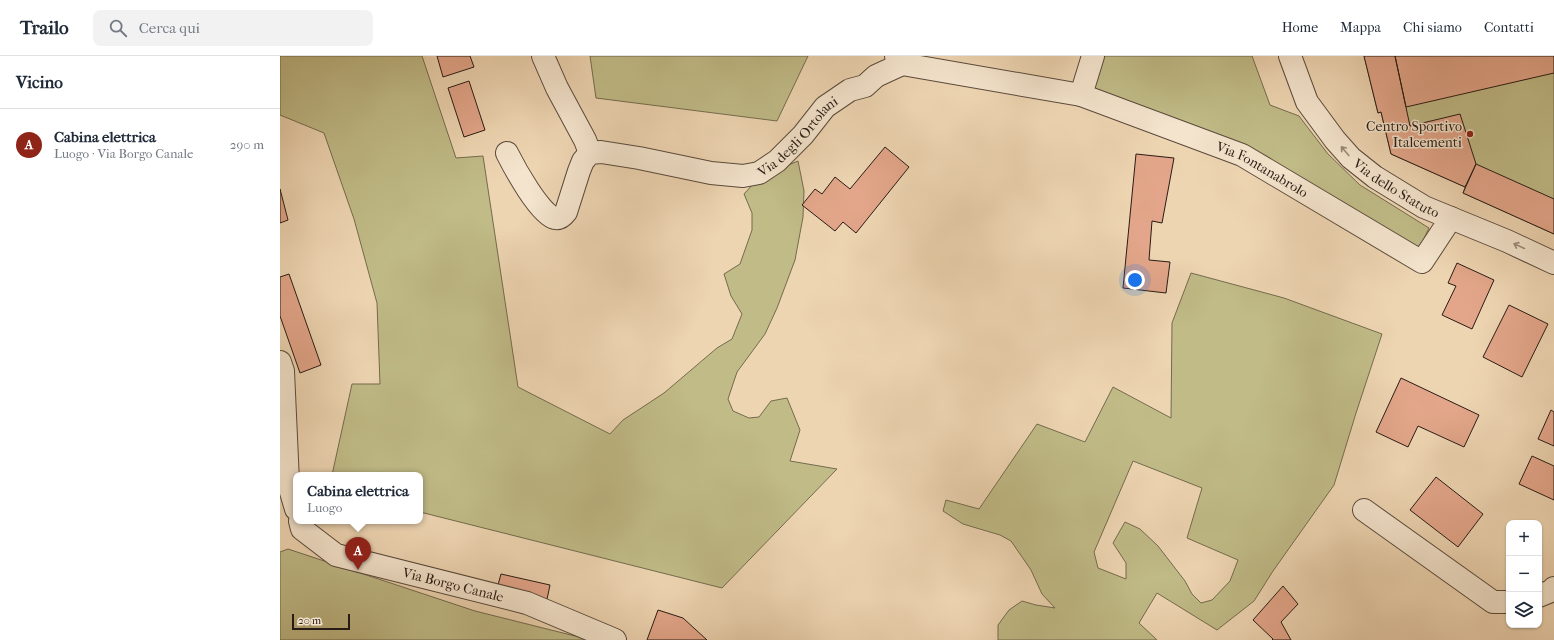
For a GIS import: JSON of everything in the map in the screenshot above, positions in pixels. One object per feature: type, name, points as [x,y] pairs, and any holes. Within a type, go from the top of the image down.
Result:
[{"type":"street","points":[[507,153],[527,188],[541,206],[551,216],[560,218],[566,212],[583,161],[590,153],[585,140],[557,88],[543,56]]},
{"type":"street","points":[[899,60],[1081,95],[1094,56]]},
{"type":"street","name":"Via dello Statuto","points":[[1290,56],[1307,102],[1335,140],[1351,158],[1375,177],[1424,207],[1507,241],[1554,263]]},
{"type":"street","name":"Via degli Ortolani","points":[[590,153],[601,152],[639,158],[711,173],[743,176],[759,173],[777,161],[803,135],[825,107],[850,90],[865,86],[876,76],[899,60]]},
{"type":"street","name":"Via Fontanabrolo","points":[[1081,95],[1242,155],[1422,262],[1451,218]]},
{"type":"street","points":[[280,362],[283,371],[288,482],[293,499]]},
{"type":"street","points":[[1364,510],[1493,602],[1506,602]]},
{"type":"street","name":"Via Borgo Canale","points":[[301,524],[302,529],[336,555],[527,603],[615,640]]},
{"type":"street","points":[[1542,594],[1554,588]]},
{"type":"shaded area","points":[[280,56],[422,56],[456,158],[483,156],[518,387],[610,434],[623,420],[664,393],[717,348],[732,339],[742,314],[731,296],[724,274],[740,264],[752,230],[752,213],[744,194],[755,182],[772,178],[784,167],[798,161],[804,191],[803,217],[795,260],[777,308],[765,334],[737,372],[728,399],[733,411],[749,418],[759,417],[771,401],[787,398],[800,430],[790,461],[837,469],[722,588],[423,513],[423,472],[333,472],[352,384],[380,384],[377,303],[354,219],[324,133],[280,115]]},
{"type":"shaded area","points":[[590,56],[808,56],[777,121],[596,98]]},
{"type":"shaded area","points":[[1100,56],[1252,56],[1270,105],[1299,116],[1328,154],[1360,185],[1429,228],[1420,247],[1413,248],[1093,94]]},
{"type":"shaded area","name":"Centro Sportivo Italcementi","points":[[1364,56],[1395,56],[1554,73],[1554,234],[1463,193],[1465,187],[1391,154],[1381,112],[1378,113]]},
{"type":"shaded area","points":[[1191,273],[1284,298],[1382,334],[1334,485],[1273,571],[1254,601],[1217,630],[1157,593],[1139,623],[1157,640],[998,640],[998,625],[1009,610],[1022,601],[1055,608],[1042,594],[1031,570],[1011,541],[1000,535],[963,524],[943,511],[946,500],[979,509],[1037,424],[1085,442],[1113,387],[1171,418],[1172,323]],"holes":[[[1133,461],[1202,488],[1187,538],[1238,560],[1230,581],[1212,600],[1201,603],[1192,594],[1185,581],[1158,546],[1140,529],[1125,522],[1113,543],[1126,563],[1126,579],[1098,568],[1094,552]]]},
{"type":"shaded area","points":[[288,549],[475,611],[591,640],[280,640],[280,552]]},
{"type":"building","points":[[437,56],[470,56],[474,67],[443,77]]},
{"type":"building","points":[[1364,56],[1395,56],[1410,126],[1460,114],[1476,164],[1465,187],[1391,154],[1381,112],[1378,113]]},
{"type":"building","points":[[1395,56],[1554,56],[1554,73],[1406,107]]},
{"type":"building","points":[[469,81],[485,130],[464,137],[448,88]]},
{"type":"building","points":[[885,147],[909,167],[856,233],[843,222],[835,231],[802,205],[815,189],[822,194],[835,177],[850,189]]},
{"type":"building","points":[[1136,154],[1174,158],[1162,223],[1152,221],[1149,260],[1170,262],[1166,293],[1123,288]]},
{"type":"building","points":[[1476,164],[1554,199],[1554,234],[1463,193]]},
{"type":"building","points":[[280,189],[288,220],[280,223]]},
{"type":"building","points":[[1457,263],[1494,280],[1472,329],[1442,315],[1456,286],[1448,283]]},
{"type":"building","points":[[289,274],[321,365],[300,373],[280,316],[280,277]]},
{"type":"building","points":[[1509,305],[1548,324],[1522,377],[1483,357]]},
{"type":"building","points":[[1401,378],[1479,415],[1464,447],[1418,426],[1408,447],[1376,432]]},
{"type":"building","points":[[1551,410],[1554,412],[1554,446],[1538,439]]},
{"type":"building","points":[[1532,456],[1554,466],[1554,500],[1519,484]]},
{"type":"building","points":[[1436,477],[1483,514],[1458,547],[1410,510]]},
{"type":"building","points":[[501,574],[550,585],[546,604],[496,592]]},
{"type":"building","points":[[1283,586],[1298,604],[1281,622],[1291,640],[1272,640],[1273,639],[1253,620]]},
{"type":"building","points":[[658,610],[683,618],[707,640],[647,640]]},
{"type":"place","name":"Centro Sportivo Italcementi","points":[[1470,134]]},
{"type":"place","name":"Cabina elettrica","points":[[358,570]]}]
